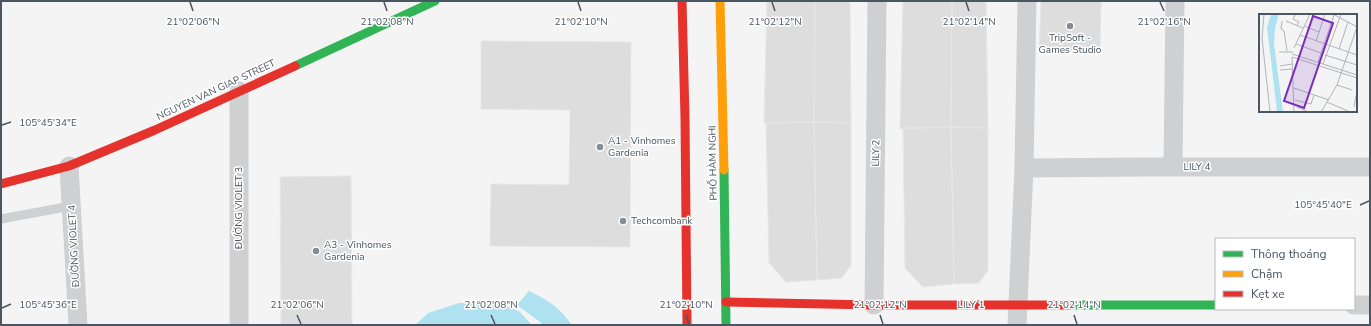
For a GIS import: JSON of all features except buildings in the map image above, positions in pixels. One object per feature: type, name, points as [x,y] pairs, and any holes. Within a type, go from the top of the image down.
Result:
[{"type":"street","name":"NGUYEN VAN GIAP STREET","points":[[1,184],[69,166],[155,130],[435,1]]},
{"type":"street","points":[[682,1],[687,325]]},
{"type":"street","name":"PHỐ HÀM NGHI","points":[[720,1],[724,126],[726,325]]},
{"type":"street","name":"LILY 2","points":[[874,305],[877,1]]},
{"type":"street","points":[[1017,325],[1024,168],[1027,1]]},
{"type":"street","points":[[1173,167],[1175,1]]},
{"type":"street","name":"ĐƯỜNG VIOLET 3","points":[[239,91],[239,325]]},
{"type":"street","name":"ĐƯỜNG VIOLET 4","points":[[69,166],[78,325]]},
{"type":"street","name":"LILY 4","points":[[1024,168],[1370,166]]},
{"type":"street","name":"LILY 1","points":[[726,302],[874,305],[1215,305]]},
{"type":"street","points":[[1355,304],[1370,304]]},
{"type":"lane","points":[[1,219],[71,206]]},
{"type":"water","points":[[529,291],[553,305],[572,325],[542,325],[517,305]]},
{"type":"water","points":[[459,303],[501,304],[519,311],[532,325],[415,325],[428,313]]},
{"type":"traffic: fast","points":[[295,66],[435,1]]},
{"type":"traffic: fast","points":[[724,170],[726,325]]},
{"type":"traffic: fast","points":[[1070,305],[1215,305]]},
{"type":"traffic: slow","points":[[720,1],[724,170]]},
{"type":"traffic: jam","points":[[682,1],[687,325]]},
{"type":"traffic: jam","points":[[1,184],[69,166],[155,130],[295,66]]},
{"type":"traffic: jam","points":[[726,302],[874,305],[1070,305]]},
{"type":"place","name":"TripSoft - Games Studio","points":[[1070,26]]},
{"type":"place","name":"A1 - Vinhomes Gardenia","points":[[600,147]]},
{"type":"place","name":"Techcombank","points":[[623,221]]},
{"type":"place","name":"A3 - Vinhomes Gardenia","points":[[316,251]]}]
